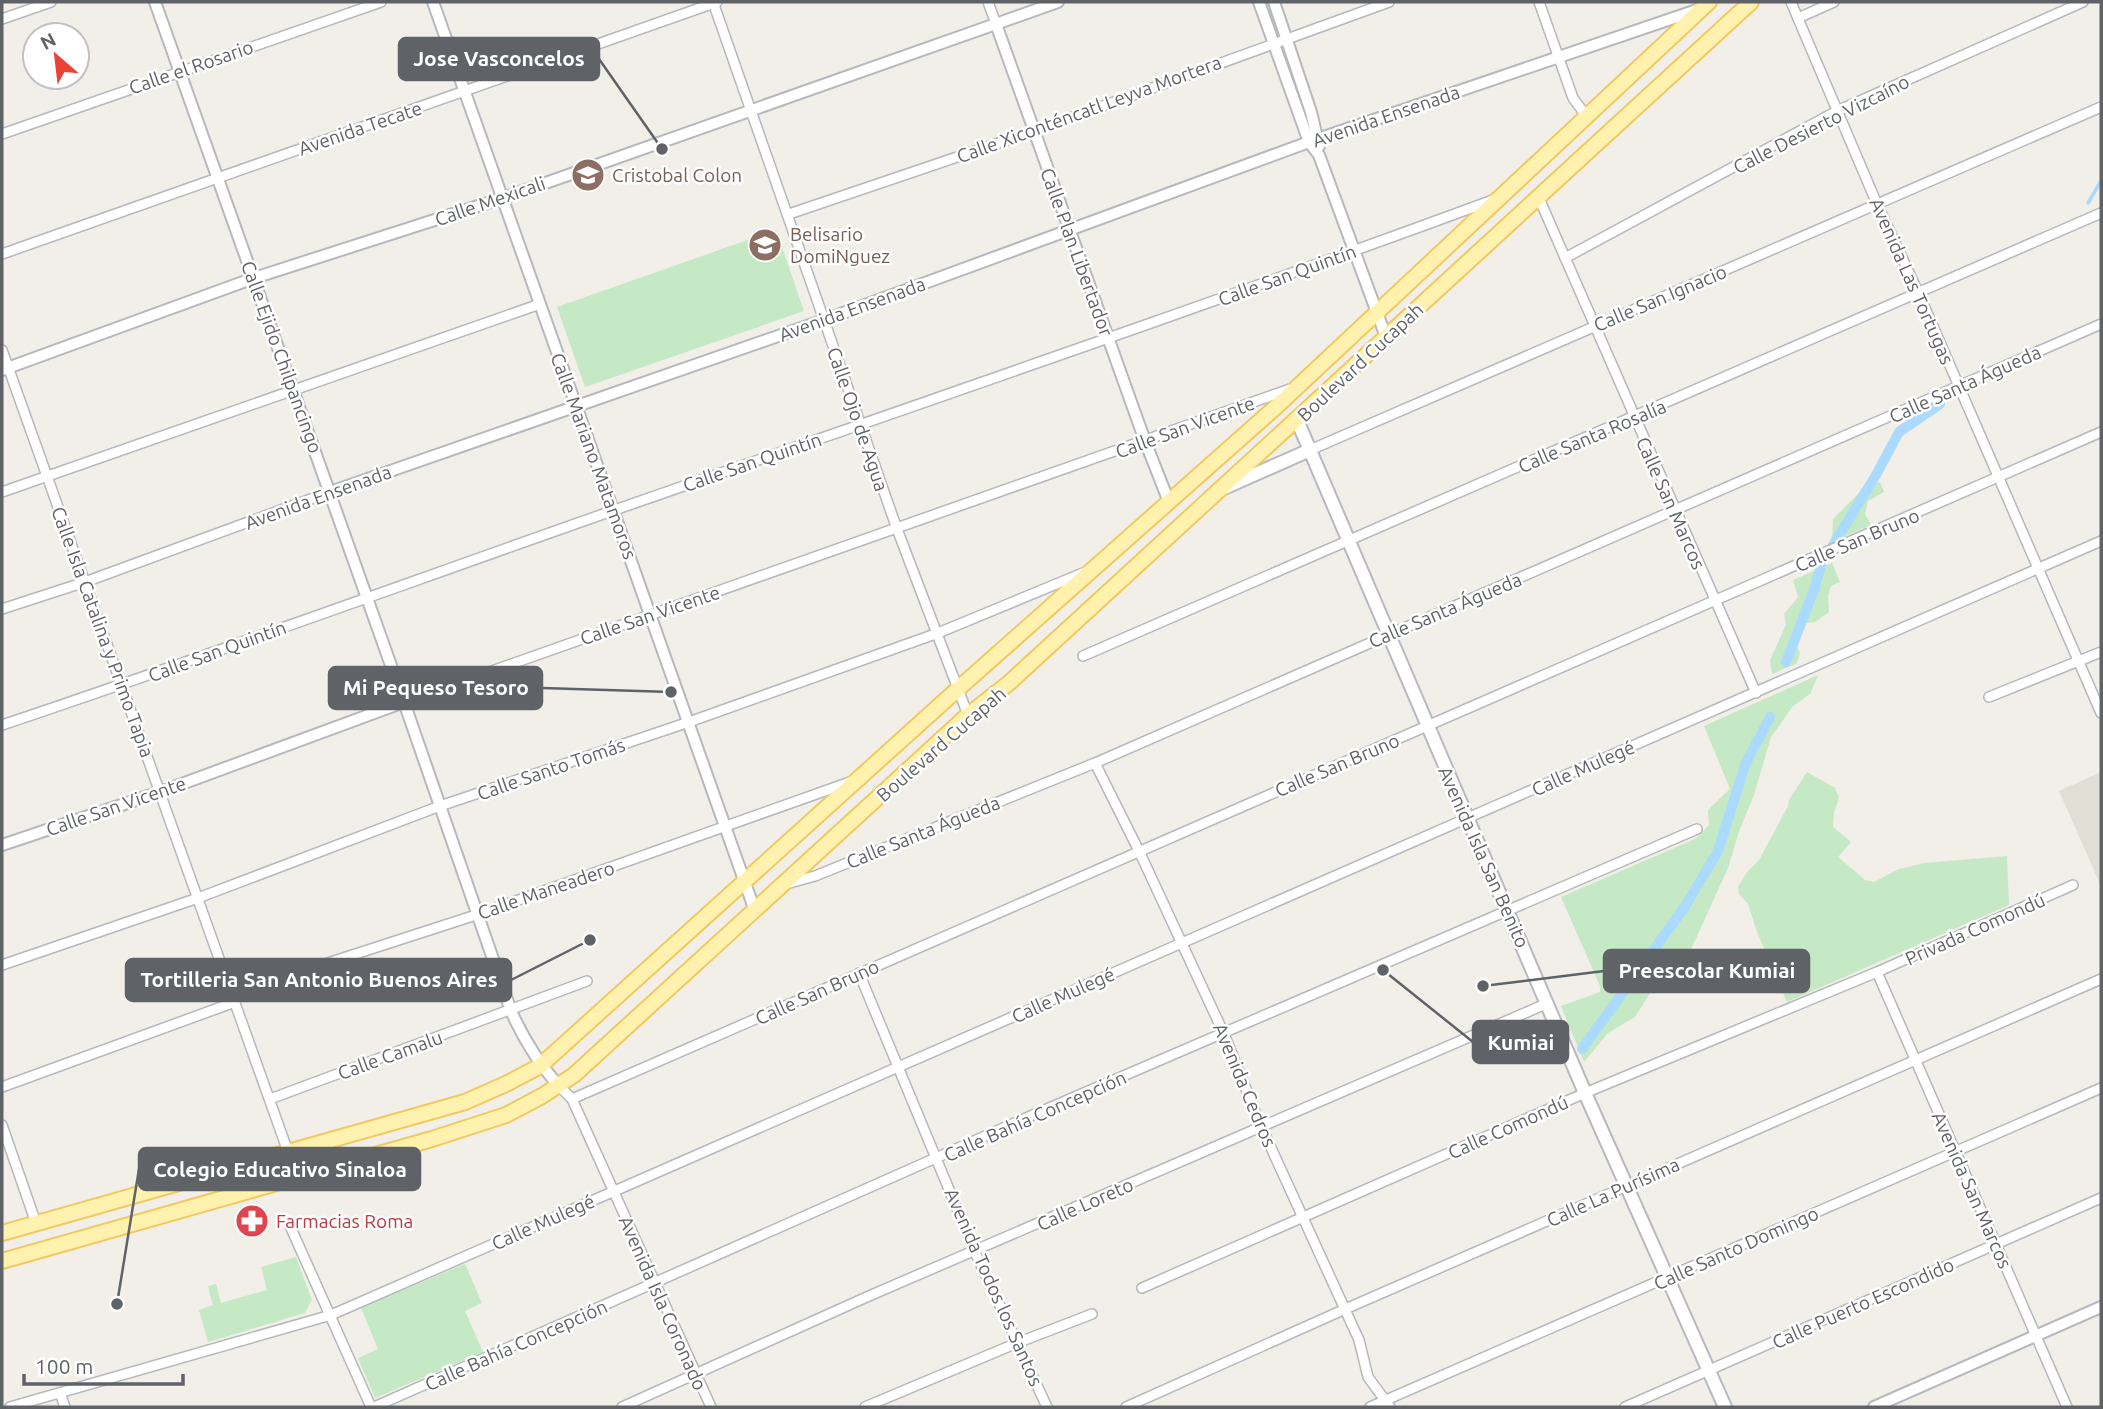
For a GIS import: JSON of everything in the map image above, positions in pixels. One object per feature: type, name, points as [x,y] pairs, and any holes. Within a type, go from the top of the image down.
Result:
[{"type":"main road","name":"Boulevard Cucapah","points":[[2,1233],[465,1102],[540,1066],[958,688],[994,659],[1298,386],[1706,5]]},
{"type":"main road","name":"Boulevard Cucapah","points":[[2,1261],[506,1115],[559,1086],[784,885],[968,715],[1009,683],[1297,420],[1742,5]]},
{"type":"main road","name":"Avenida Isla San Benito","points":[[1297,420],[1585,1093],[1725,1407]]},
{"type":"main road","name":"Calle San Ignacio","points":[[1220,490],[1310,450]]},
{"type":"main road","points":[[994,659],[993,669],[999,678],[1009,683]]},
{"type":"street","points":[[2,19],[51,2]]},
{"type":"street","name":"Calle Ejido Chilpancingo","points":[[155,2],[511,1011],[540,1066],[559,1086]]},
{"type":"street","name":"Calle el Rosario","points":[[2,134],[381,2]]},
{"type":"street","name":"Calle Mariano Matamoros","points":[[433,2],[755,911]]},
{"type":"street","name":"Avenida Tecate","points":[[2,254],[715,2]]},
{"type":"street","name":"Calle Ojo de Agua","points":[[715,2],[860,425],[968,715]]},
{"type":"street","name":"Calle Plan Libertador","points":[[988,2],[1169,502]]},
{"type":"street","name":"Calle Mexicali","points":[[5,369],[254,278],[503,198],[1058,2]]},
{"type":"street","points":[[1259,2],[1273,43],[1314,140]]},
{"type":"street","points":[[1274,2],[1287,38],[1314,140],[1386,338]]},
{"type":"street","name":"Calle Xiconténcatl Leyva Mortera","points":[[789,214],[1034,131],[1389,2]]},
{"type":"street","points":[[1539,2],[1573,98],[1587,117]]},
{"type":"street","name":"Avenida Las Tortugas","points":[[1791,2],[2101,713]]},
{"type":"street","points":[[1798,18],[1834,2]]},
{"type":"street","name":"Calle Desierto Vizcaíno","points":[[1565,258],[1837,111],[2083,2]]},
{"type":"street","name":"Avenida Ensenada","points":[[2,609],[824,320],[1314,140],[1706,5]]},
{"type":"street","name":"Calle San Ignacio","points":[[1310,450],[2101,107]]},
{"type":"street","name":"Calle San Marcos","points":[[1538,196],[1756,693]]},
{"type":"street","name":"Calle San Quintín","points":[[2,725],[1108,339],[1501,197]]},
{"type":"street","name":"Calle Santa Rosalía","points":[[1083,656],[2101,213]]},
{"type":"street","points":[[2,492],[540,304]]},
{"type":"street","name":"Calle Santa Águeda","points":[[784,885],[815,876],[1095,763],[2101,324]]},
{"type":"street","name":"Calle Isla Catalina y Primo Tapia","points":[[2,350],[5,369],[47,476],[297,1177]]},
{"type":"street","name":"Calle San Vicente","points":[[2,845],[160,792],[650,614],[1298,386]]},
{"type":"street","name":"Calle San Bruno","points":[[572,1099],[2101,432]]},
{"type":"street","name":"Calle Mulegé","points":[[10,1407],[331,1315],[2101,541]]},
{"type":"street","name":"Calle Santo Tomás","points":[[2,965],[198,898],[440,806],[938,634],[1097,566]]},
{"type":"street","points":[[1989,697],[2101,652]]},
{"type":"street","name":"Avenida Cedros","points":[[1095,763],[1224,1034],[1261,1126],[1359,1340],[1368,1377],[1387,1404]]},
{"type":"street","name":"Calle Maneadero","points":[[2,1087],[234,998],[858,779]]},
{"type":"street","name":"Calle Bahía Concepción","points":[[373,1407],[937,1158],[1697,829]]},
{"type":"street","name":"Privada Comondú","points":[[1877,972],[2073,886]]},
{"type":"street","name":"Avenida San Marcos","points":[[1877,972],[2067,1407]]},
{"type":"street","name":"Calle Comondú","points":[[1142,1288],[1585,1093],[1877,972]]},
{"type":"street","name":"Avenida Todos los Santos","points":[[859,973],[975,1252],[1047,1407]]},
{"type":"street","name":"Calle La Purísima","points":[[1126,1407],[2101,979]]},
{"type":"street","name":"Calle Camalu","points":[[270,1099],[587,981]]},
{"type":"street","name":"Calle Loreto","points":[[622,1407],[869,1296],[1548,1003]]},
{"type":"street","name":"Avenida Isla Coronado","points":[[559,1086],[572,1099],[711,1407]]},
{"type":"street","name":"Calle Santo Domingo","points":[[1370,1407],[1387,1404],[2101,1088]]},
{"type":"street","points":[[2,1125],[36,1223]]},
{"type":"street","name":"Calle Puerto Escondido","points":[[1625,1407],[2101,1198]]},
{"type":"street","points":[[290,1226],[373,1407]]},
{"type":"street","points":[[1874,1407],[2101,1307]]},
{"type":"street","points":[[865,1407],[1092,1314]]},
{"type":"street","points":[[60,1393],[65,1407]]},
{"type":"shaded area","points":[[2101,772],[2101,886],[2059,791]]},
{"type":"green space","points":[[776,230],[804,311],[585,387],[557,307]]},
{"type":"green space","points":[[1880,482],[1884,492],[1868,501],[1865,514],[1871,525],[1832,542],[1833,519],[1865,487]]},
{"type":"green space","points":[[1832,563],[1840,582],[1831,586],[1828,596],[1829,612],[1815,622],[1806,623],[1797,645],[1800,654],[1796,664],[1772,674],[1770,660],[1786,625],[1784,614],[1798,597],[1793,580]]},
{"type":"green space","points":[[1818,675],[1810,694],[1793,706],[1771,737],[1728,868],[1687,958],[1654,987],[1635,1017],[1608,1033],[1584,1062],[1561,1006],[1600,992],[1600,986],[1561,897],[1695,839],[1709,825],[1708,810],[1730,789],[1704,726]]},
{"type":"green space","points":[[1807,772],[1835,788],[1839,798],[1833,827],[1851,842],[1838,857],[1865,880],[1874,882],[1899,869],[1924,863],[2007,856],[2009,905],[1787,1002],[1748,904],[1739,894],[1738,887],[1747,872],[1759,860],[1789,800]]},
{"type":"green space","points":[[296,1257],[312,1300],[305,1313],[208,1342],[199,1310],[213,1305],[208,1286],[216,1284],[221,1303],[267,1290],[261,1267]]},
{"type":"green space","points":[[465,1264],[482,1303],[465,1311],[483,1352],[375,1398],[358,1358],[378,1349],[361,1308]]},
{"type":"waterway","points":[[2088,203],[2101,181]]},
{"type":"waterway","points":[[1833,545],[1899,432],[1940,404]]},
{"type":"waterway","points":[[1786,662],[1821,565]]},
{"type":"waterway","points":[[1582,1049],[1684,908],[1718,851],[1745,765],[1770,717]]},
{"type":"place","name":"Jose Vasconcelos","points":[[662,149]]},
{"type":"place","name":"Cristobal Colon","points":[[588,175]]},
{"type":"place","name":"Belisario DomiNguez","points":[[765,245]]},
{"type":"place","name":"Mi Pequeso Tesoro","points":[[671,692]]},
{"type":"place","name":"Tortilleria San Antonio Buenos Aires","points":[[590,940]]},
{"type":"place","name":"Kumiai","points":[[1383,970]]},
{"type":"place","name":"Preescolar Kumiai","points":[[1483,986]]},
{"type":"place","name":"Farmacias Roma","points":[[252,1221]]},
{"type":"place","name":"Colegio Educativo Sinaloa","points":[[117,1304]]}]
